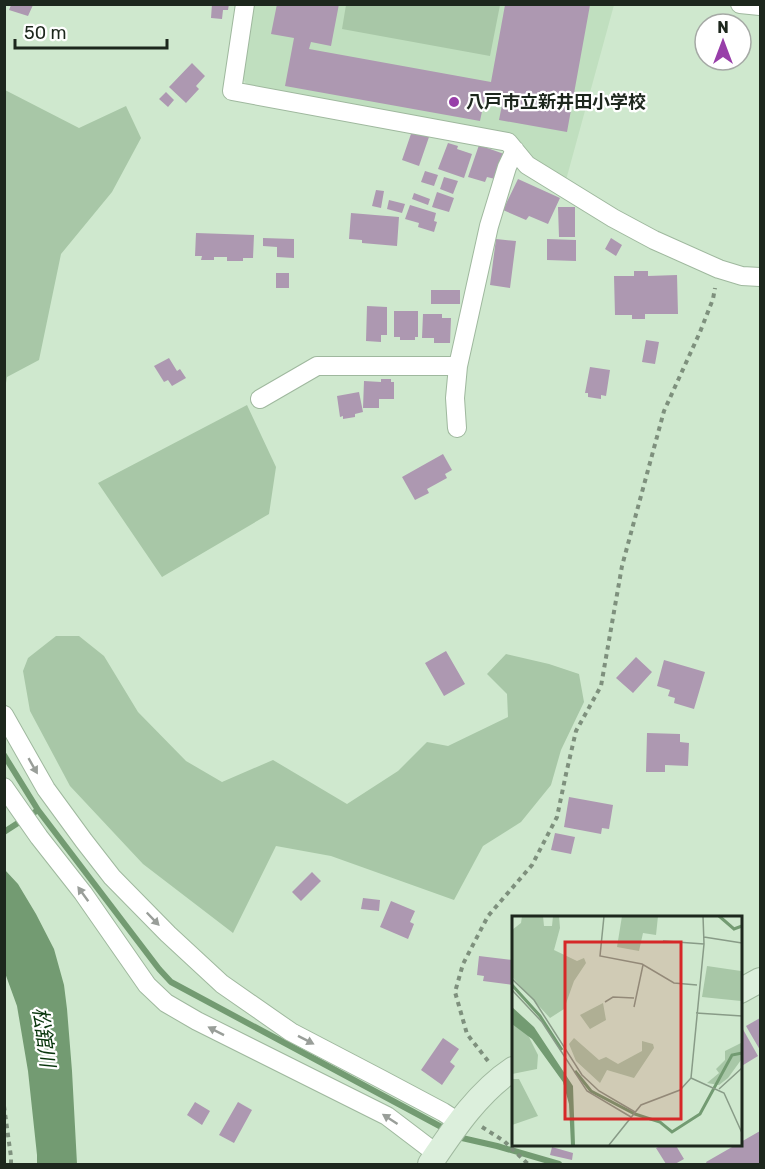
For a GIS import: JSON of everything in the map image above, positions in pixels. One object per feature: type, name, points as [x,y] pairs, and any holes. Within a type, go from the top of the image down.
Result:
[{"type":"main road","points":[[741,990],[760,980]]},
{"type":"main road","points":[[434,1159],[485,1092],[508,1072]]},
{"type":"street","points":[[244,4],[232,91],[508,142],[527,165],[613,218],[654,240],[719,269],[742,276],[760,277]]},
{"type":"street","points":[[740,4],[760,6]]},
{"type":"street","points":[[457,428],[455,398],[458,366],[489,226],[507,167],[515,150]]},
{"type":"street","points":[[260,399],[317,366],[458,366]]},
{"type":"street","points":[[4,715],[46,789],[84,842],[112,876],[168,934],[222,984],[291,1032],[443,1112],[463,1119]]},
{"type":"street","points":[[4,787],[39,837],[83,893],[147,985],[166,1003],[208,1027],[387,1116],[434,1159]]},
{"type":"path","points":[[508,1072],[492,1065],[466,1034],[455,992],[464,964],[488,916],[532,865],[557,817],[576,731],[601,686],[622,566],[664,411],[713,299],[719,269]]},
{"type":"path","points":[[4,1106],[11,1164]]},
{"type":"path","points":[[463,1119],[504,1141],[528,1164]]},
{"type":"shaded area","points":[[346,4],[500,5],[490,56],[342,29]]},
{"type":"shaded area","name":"八戸市立新井田小学校","points":[[250,5],[614,5],[566,180],[531,159],[511,137],[250,89],[240,75]]},
{"type":"shaded area","points":[[5,90],[79,128],[126,106],[141,138],[112,192],[61,254],[39,360],[7,377],[5,389]]},
{"type":"shaded area","points":[[247,405],[276,467],[269,514],[162,577],[98,483]]},
{"type":"shaded area","points":[[56,636],[79,636],[104,656],[138,712],[186,761],[222,782],[273,760],[347,804],[398,771],[427,742],[448,746],[508,717],[507,694],[487,674],[506,654],[579,674],[584,702],[561,750],[551,785],[521,822],[483,846],[454,900],[331,856],[276,846],[233,933],[143,864],[70,786],[30,711],[23,671],[28,658]]},
{"type":"water","name":"松舘川","points":[[5,870],[18,884],[54,949],[64,985],[77,1164],[37,1164],[28,1071],[17,1006],[5,973]]},
{"type":"building","points":[[212,4],[229,4],[228,10],[223,10],[222,19],[211,18]]},
{"type":"building","points":[[277,4],[339,4],[331,46],[311,42],[309,49],[491,82],[505,5],[590,5],[567,132],[499,120],[502,105],[484,102],[480,121],[285,86],[294,38],[271,34]]},
{"type":"building","points":[[11,5],[33,5],[28,16],[9,10]]},
{"type":"building","points":[[192,63],[205,76],[196,86],[199,89],[186,103],[169,87]]},
{"type":"building","points":[[166,92],[174,100],[168,107],[159,99]]},
{"type":"building","points":[[412,131],[429,137],[419,166],[402,160]]},
{"type":"building","points":[[448,143],[472,154],[464,178],[438,169]]},
{"type":"building","points":[[479,145],[504,154],[495,179],[487,177],[485,182],[468,177]]},
{"type":"building","points":[[425,171],[438,175],[434,186],[421,182]]},
{"type":"building","points":[[444,177],[458,181],[453,194],[440,189]]},
{"type":"building","points":[[518,179],[560,198],[548,224],[529,216],[526,220],[503,210]]},
{"type":"building","points":[[376,190],[384,191],[381,208],[372,206]]},
{"type":"building","points":[[437,192],[454,198],[449,212],[432,207]]},
{"type":"building","points":[[414,193],[430,199],[428,205],[412,199]]},
{"type":"building","points":[[389,200],[405,204],[402,213],[387,209]]},
{"type":"building","points":[[410,205],[436,213],[434,221],[437,222],[434,232],[418,227],[419,223],[405,219]]},
{"type":"building","points":[[558,207],[575,207],[575,237],[559,237]]},
{"type":"building","points":[[351,213],[399,217],[397,246],[362,243],[362,240],[349,239]]},
{"type":"building","points":[[196,233],[254,235],[253,258],[243,258],[243,261],[227,261],[227,257],[201,260],[202,256],[195,256]]},
{"type":"building","points":[[263,238],[294,239],[294,258],[277,257],[277,247],[263,246]]},
{"type":"building","points":[[611,238],[622,245],[616,256],[605,249]]},
{"type":"building","points":[[496,239],[516,241],[510,288],[490,285]]},
{"type":"building","points":[[547,239],[576,240],[576,261],[547,260]]},
{"type":"building","points":[[634,271],[648,271],[648,276],[677,275],[678,314],[645,314],[645,319],[632,319],[632,315],[615,315],[614,276],[634,276]]},
{"type":"building","points":[[276,273],[289,273],[289,288],[276,288]]},
{"type":"building","points":[[431,290],[460,290],[460,304],[431,304]]},
{"type":"building","points":[[367,306],[387,307],[387,335],[381,335],[381,342],[366,341]]},
{"type":"building","points":[[394,311],[418,311],[418,337],[415,337],[415,340],[400,340],[400,337],[394,337]]},
{"type":"building","points":[[423,314],[442,314],[442,318],[451,318],[450,343],[434,343],[434,338],[422,338]]},
{"type":"building","points":[[646,340],[659,342],[655,364],[642,362]]},
{"type":"building","points":[[169,358],[177,371],[180,369],[186,378],[172,386],[168,380],[164,382],[154,366]]},
{"type":"building","points":[[590,367],[610,370],[606,396],[601,395],[601,399],[588,397],[588,393],[585,393]]},
{"type":"building","points":[[381,379],[391,379],[391,382],[394,382],[394,399],[379,399],[379,408],[363,408],[364,381],[381,382]]},
{"type":"building","points":[[359,392],[363,412],[355,414],[355,417],[343,419],[343,416],[340,417],[337,396]]},
{"type":"building","points":[[443,454],[452,470],[445,474],[447,478],[427,489],[429,493],[415,500],[402,477]]},
{"type":"building","points":[[446,651],[465,684],[444,696],[425,663]]},
{"type":"building","points":[[636,657],[652,672],[633,693],[616,678]]},
{"type":"building","points":[[664,660],[705,672],[694,709],[674,703],[675,698],[668,696],[670,690],[657,686]]},
{"type":"building","points":[[647,733],[680,734],[680,742],[689,743],[688,766],[665,765],[665,772],[646,772]]},
{"type":"building","points":[[569,797],[613,805],[609,829],[602,828],[601,834],[564,827]]},
{"type":"building","points":[[555,833],[575,837],[571,854],[551,850]]},
{"type":"building","points":[[312,872],[321,881],[301,901],[292,892]]},
{"type":"building","points":[[363,898],[380,900],[379,911],[361,909]]},
{"type":"building","points":[[391,901],[415,911],[410,922],[414,924],[408,939],[380,927]]},
{"type":"building","points":[[479,956],[512,960],[512,985],[483,981],[484,976],[477,975]]},
{"type":"building","points":[[760,1018],[760,1050],[746,1026]]},
{"type":"building","points":[[741,1026],[758,1056],[741,1066]]},
{"type":"building","points":[[443,1038],[459,1049],[450,1062],[455,1066],[442,1085],[421,1070]]},
{"type":"building","points":[[195,1102],[210,1111],[202,1125],[187,1115]]},
{"type":"building","points":[[238,1102],[252,1110],[234,1143],[219,1135]]},
{"type":"building","points":[[760,1131],[760,1164],[707,1164],[706,1162],[736,1145],[741,1145],[741,1142]]},
{"type":"building","points":[[662,1145],[676,1145],[684,1159],[675,1164],[666,1164],[656,1148]]},
{"type":"building","points":[[552,1147],[573,1153],[572,1160],[550,1155]]},
{"type":"waterway","points":[[4,755],[38,810]]},
{"type":"waterway","points":[[4,832],[38,810],[171,982],[447,1130]]},
{"type":"waterway","points":[[456,1135],[559,1164]]},
{"type":"place","name":"八戸市立新井田小学校","points":[[454,102]]}]
